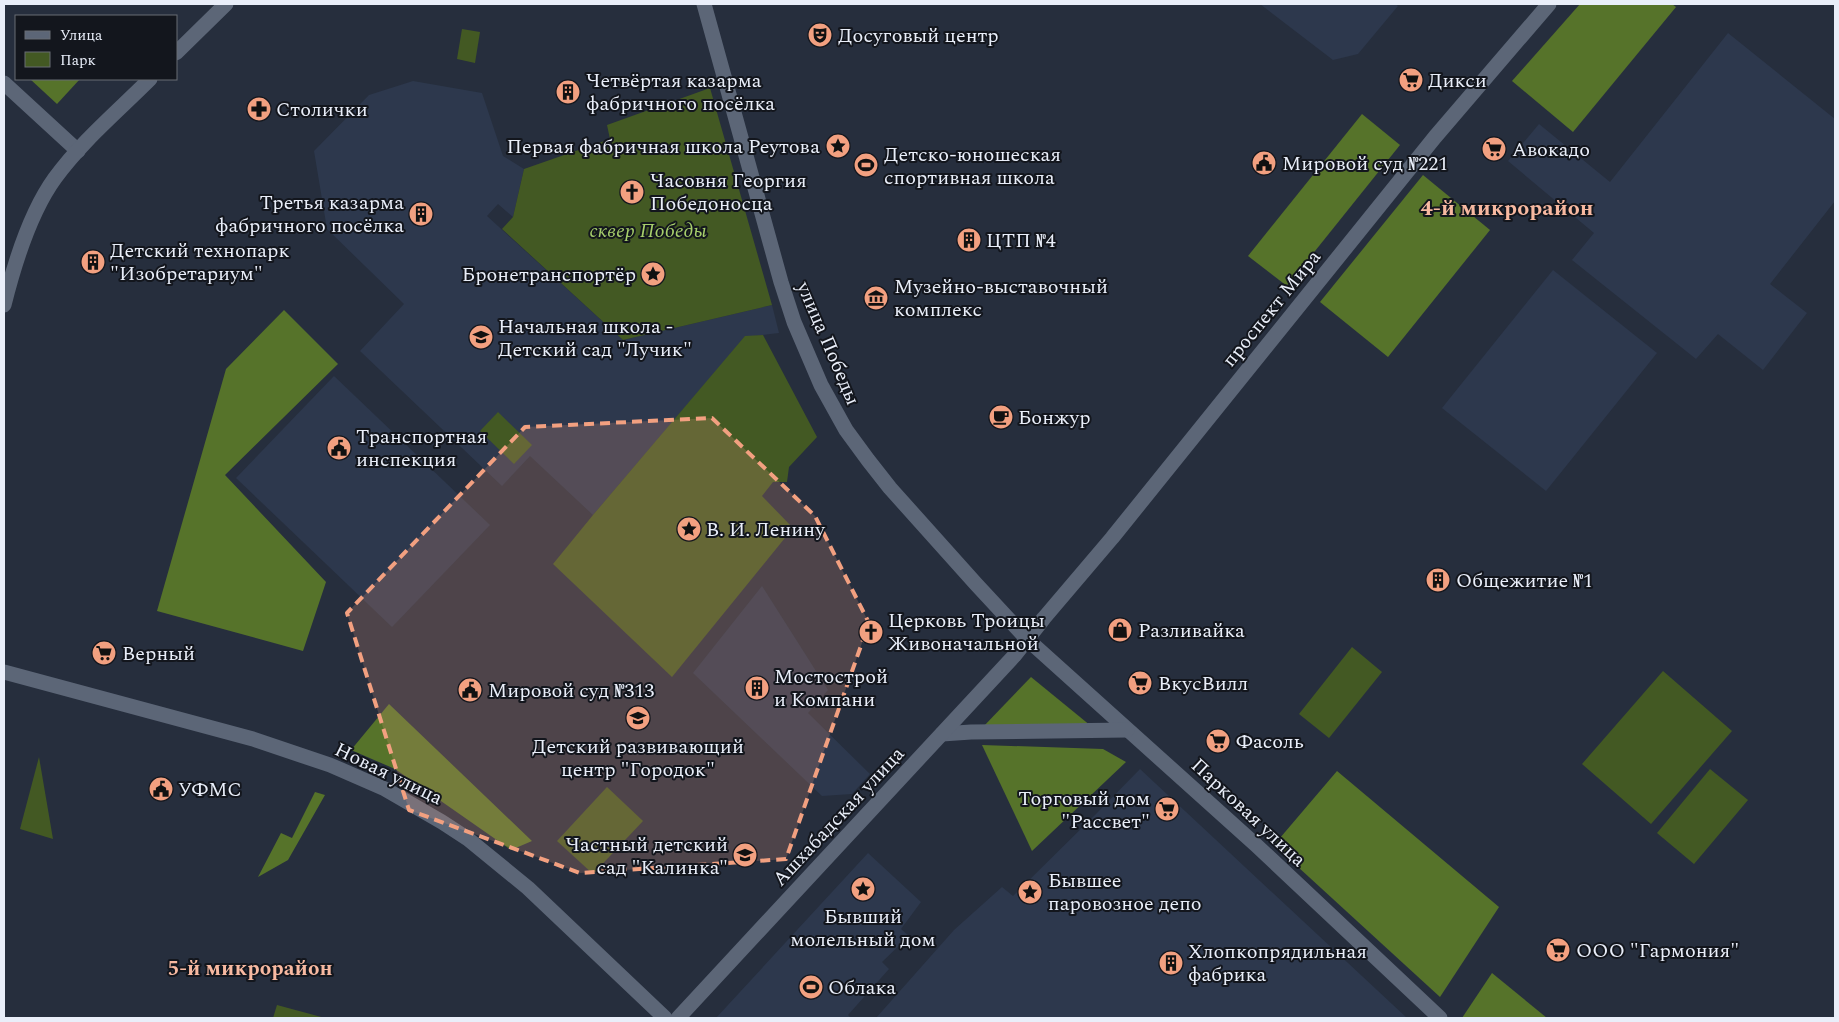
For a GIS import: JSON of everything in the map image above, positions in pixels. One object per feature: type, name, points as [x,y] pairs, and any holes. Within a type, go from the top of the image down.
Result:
[{"type":"street","points":[[178,51],[226,4]]},
{"type":"street","name":"улица Победы","points":[[704,4],[781,282],[794,322],[821,385],[846,430],[868,460],[969,577],[1027,639]]},
{"type":"street","name":"проспект Мира","points":[[1027,639],[1112,538],[1434,137],[1549,4]]},
{"type":"street","points":[[4,305],[18,256],[54,179],[78,151],[149,80]]},
{"type":"street","points":[[4,83],[78,151]]},
{"type":"street","name":"Парковая улица","points":[[1027,639],[1256,845],[1440,1018]]},
{"type":"street","name":"Ашхабадская улица","points":[[678,1018],[1014,656],[1027,639]]},
{"type":"street","name":"Новая улица","points":[[4,672],[253,739],[330,765],[385,789],[468,839],[528,888],[665,1018]]},
{"type":"street","points":[[942,734],[1127,730]]},
{"type":"highlighted area","points":[[712,418],[815,516],[869,623],[786,859],[580,873],[409,810],[347,613],[525,427]]},
{"type":"shaded area","points":[[1260,4],[1395,4],[1398,6],[1358,54],[1333,60]]},
{"type":"shaded area","points":[[1728,33],[1835,119],[1835,201],[1770,284],[1807,313],[1763,370],[1718,334],[1696,359],[1572,260],[1594,233],[1508,161],[1539,124],[1610,182]]},
{"type":"shaded area","points":[[413,81],[482,93],[503,156],[524,169],[513,217],[498,204],[487,216],[623,340],[772,305],[779,333],[745,337],[593,515],[530,456],[502,486],[360,351],[404,304],[327,229],[314,151],[369,95]]},
{"type":"shaded area","points":[[1553,270],[1657,353],[1546,491],[1442,408]]},
{"type":"shaded area","points":[[334,376],[490,525],[392,627],[236,478]]},
{"type":"shaded area","points":[[762,586],[828,690],[808,713],[870,774],[852,794],[822,796],[693,673]]},
{"type":"shaded area","points":[[1140,769],[1407,1018],[876,1018],[954,930],[1002,887],[1013,896]]},
{"type":"shaded area","points":[[868,853],[921,902],[901,929],[909,936],[882,962],[889,969],[848,1015],[851,1018],[716,1018]]},
{"type":"green space","points":[[1580,4],[1672,4],[1676,7],[1573,132],[1512,81]]},
{"type":"green space","points":[[462,29],[480,32],[475,63],[457,59]]},
{"type":"green space","points":[[31,80],[79,80],[57,104]]},
{"type":"green space","name":"сквер Победы","points":[[710,88],[772,305],[623,340],[502,229],[513,217],[524,169],[610,139],[607,125]]},
{"type":"green space","points":[[1362,114],[1400,145],[1287,286],[1248,256]]},
{"type":"green space","points":[[1423,175],[1490,230],[1388,357],[1320,302]]},
{"type":"green space","points":[[284,310],[338,364],[225,475],[326,582],[303,651],[157,611],[226,369]]},
{"type":"green space","points":[[763,335],[817,437],[789,467],[787,482],[773,482],[762,496],[793,528],[672,677],[553,564],[745,336]]},
{"type":"green space","points":[[498,412],[532,445],[514,464],[480,431]]},
{"type":"green space","points":[[1352,647],[1382,672],[1329,738],[1299,714]]},
{"type":"green space","points":[[1663,671],[1732,731],[1651,824],[1582,764]]},
{"type":"green space","points":[[1031,677],[1091,726],[982,728]]},
{"type":"green space","points":[[389,704],[532,841],[511,850],[395,769],[351,750]]},
{"type":"green space","points":[[982,745],[1103,749],[1126,762],[1032,851]]},
{"type":"green space","points":[[39,757],[53,839],[20,829]]},
{"type":"green space","points":[[1710,769],[1748,800],[1694,864],[1657,833]]},
{"type":"green space","points":[[1337,771],[1499,907],[1440,997],[1274,845]]},
{"type":"green space","points":[[607,787],[643,821],[593,874],[557,841]]},
{"type":"green space","points":[[315,792],[325,795],[288,860],[258,877],[281,833],[292,838]]},
{"type":"green space","points":[[1492,973],[1547,1018],[1462,1018]]},
{"type":"green space","points":[[277,1005],[325,1018],[273,1018]]},
{"type":"place","name":"Досуговый центр","points":[[820,35]]},
{"type":"place","name":"Дикси","points":[[1411,80]]},
{"type":"place","name":"Четвёртая казарма фабричного посёлка","points":[[568,92]]},
{"type":"place","name":"Столички","points":[[259,109]]},
{"type":"place","name":"Первая фабричная школа Реутова","points":[[838,146]]},
{"type":"place","name":"Авокадо","points":[[1494,149]]},
{"type":"place","name":"Мировой суд №221","points":[[1264,163]]},
{"type":"place","name":"Детско-юношеская спортивная школа","points":[[866,165]]},
{"type":"place","name":"Часовня Георгия Победоносца","points":[[632,192]]},
{"type":"place","name":"Третья казарма фабричного посёлка","points":[[421,214]]},
{"type":"place","name":"ЦТП №4","points":[[969,240]]},
{"type":"place","name":"Детский технопарк \"Изобретариум\"","points":[[93,262]]},
{"type":"place","name":"Бронетранспортёр","points":[[653,274]]},
{"type":"place","name":"Музейно-выставочный комплекс","points":[[876,298]]},
{"type":"place","name":"Начальная школа - Детский сад \"Лучик\"","points":[[481,337]]},
{"type":"place","name":"Бонжур","points":[[1001,417]]},
{"type":"place","name":"Транспортная инспекция","points":[[339,448]]},
{"type":"place","name":"В. И. Ленину","points":[[689,529]]},
{"type":"place","name":"Общежитие №1","points":[[1438,580]]},
{"type":"place","name":"Разливайка","points":[[1120,630]]},
{"type":"place","name":"Церковь Троицы Живоначальной","points":[[871,632]]},
{"type":"place","name":"Верный","points":[[104,653]]},
{"type":"place","name":"ВкусВилл","points":[[1140,683]]},
{"type":"place","name":"Мостострой и Компани","points":[[757,688]]},
{"type":"place","name":"Мировой суд №313","points":[[470,690]]},
{"type":"place","name":"Детский развивающий центр \"Городок\"","points":[[638,718]]},
{"type":"place","name":"Фасоль","points":[[1218,741]]},
{"type":"place","name":"УФМС","points":[[161,789]]},
{"type":"place","name":"Торговый дом \"Рассвет\"","points":[[1167,809]]},
{"type":"place","name":"Частный детский сад \"Калинка\"","points":[[745,855]]},
{"type":"place","name":"Бывший молельный дом","points":[[863,889]]},
{"type":"place","name":"Бывшее паровозное депо","points":[[1030,892]]},
{"type":"place","name":"ООО \"Гармония\"","points":[[1558,950]]},
{"type":"place","name":"Хлопкопрядильная фабрика","points":[[1171,963]]},
{"type":"place","name":"Облака","points":[[811,987]]},
{"type":"district","name":"4-й микрорайон","points":[[1507,207]]},
{"type":"district","name":"5-й микрорайон","points":[[250,968]]}]
